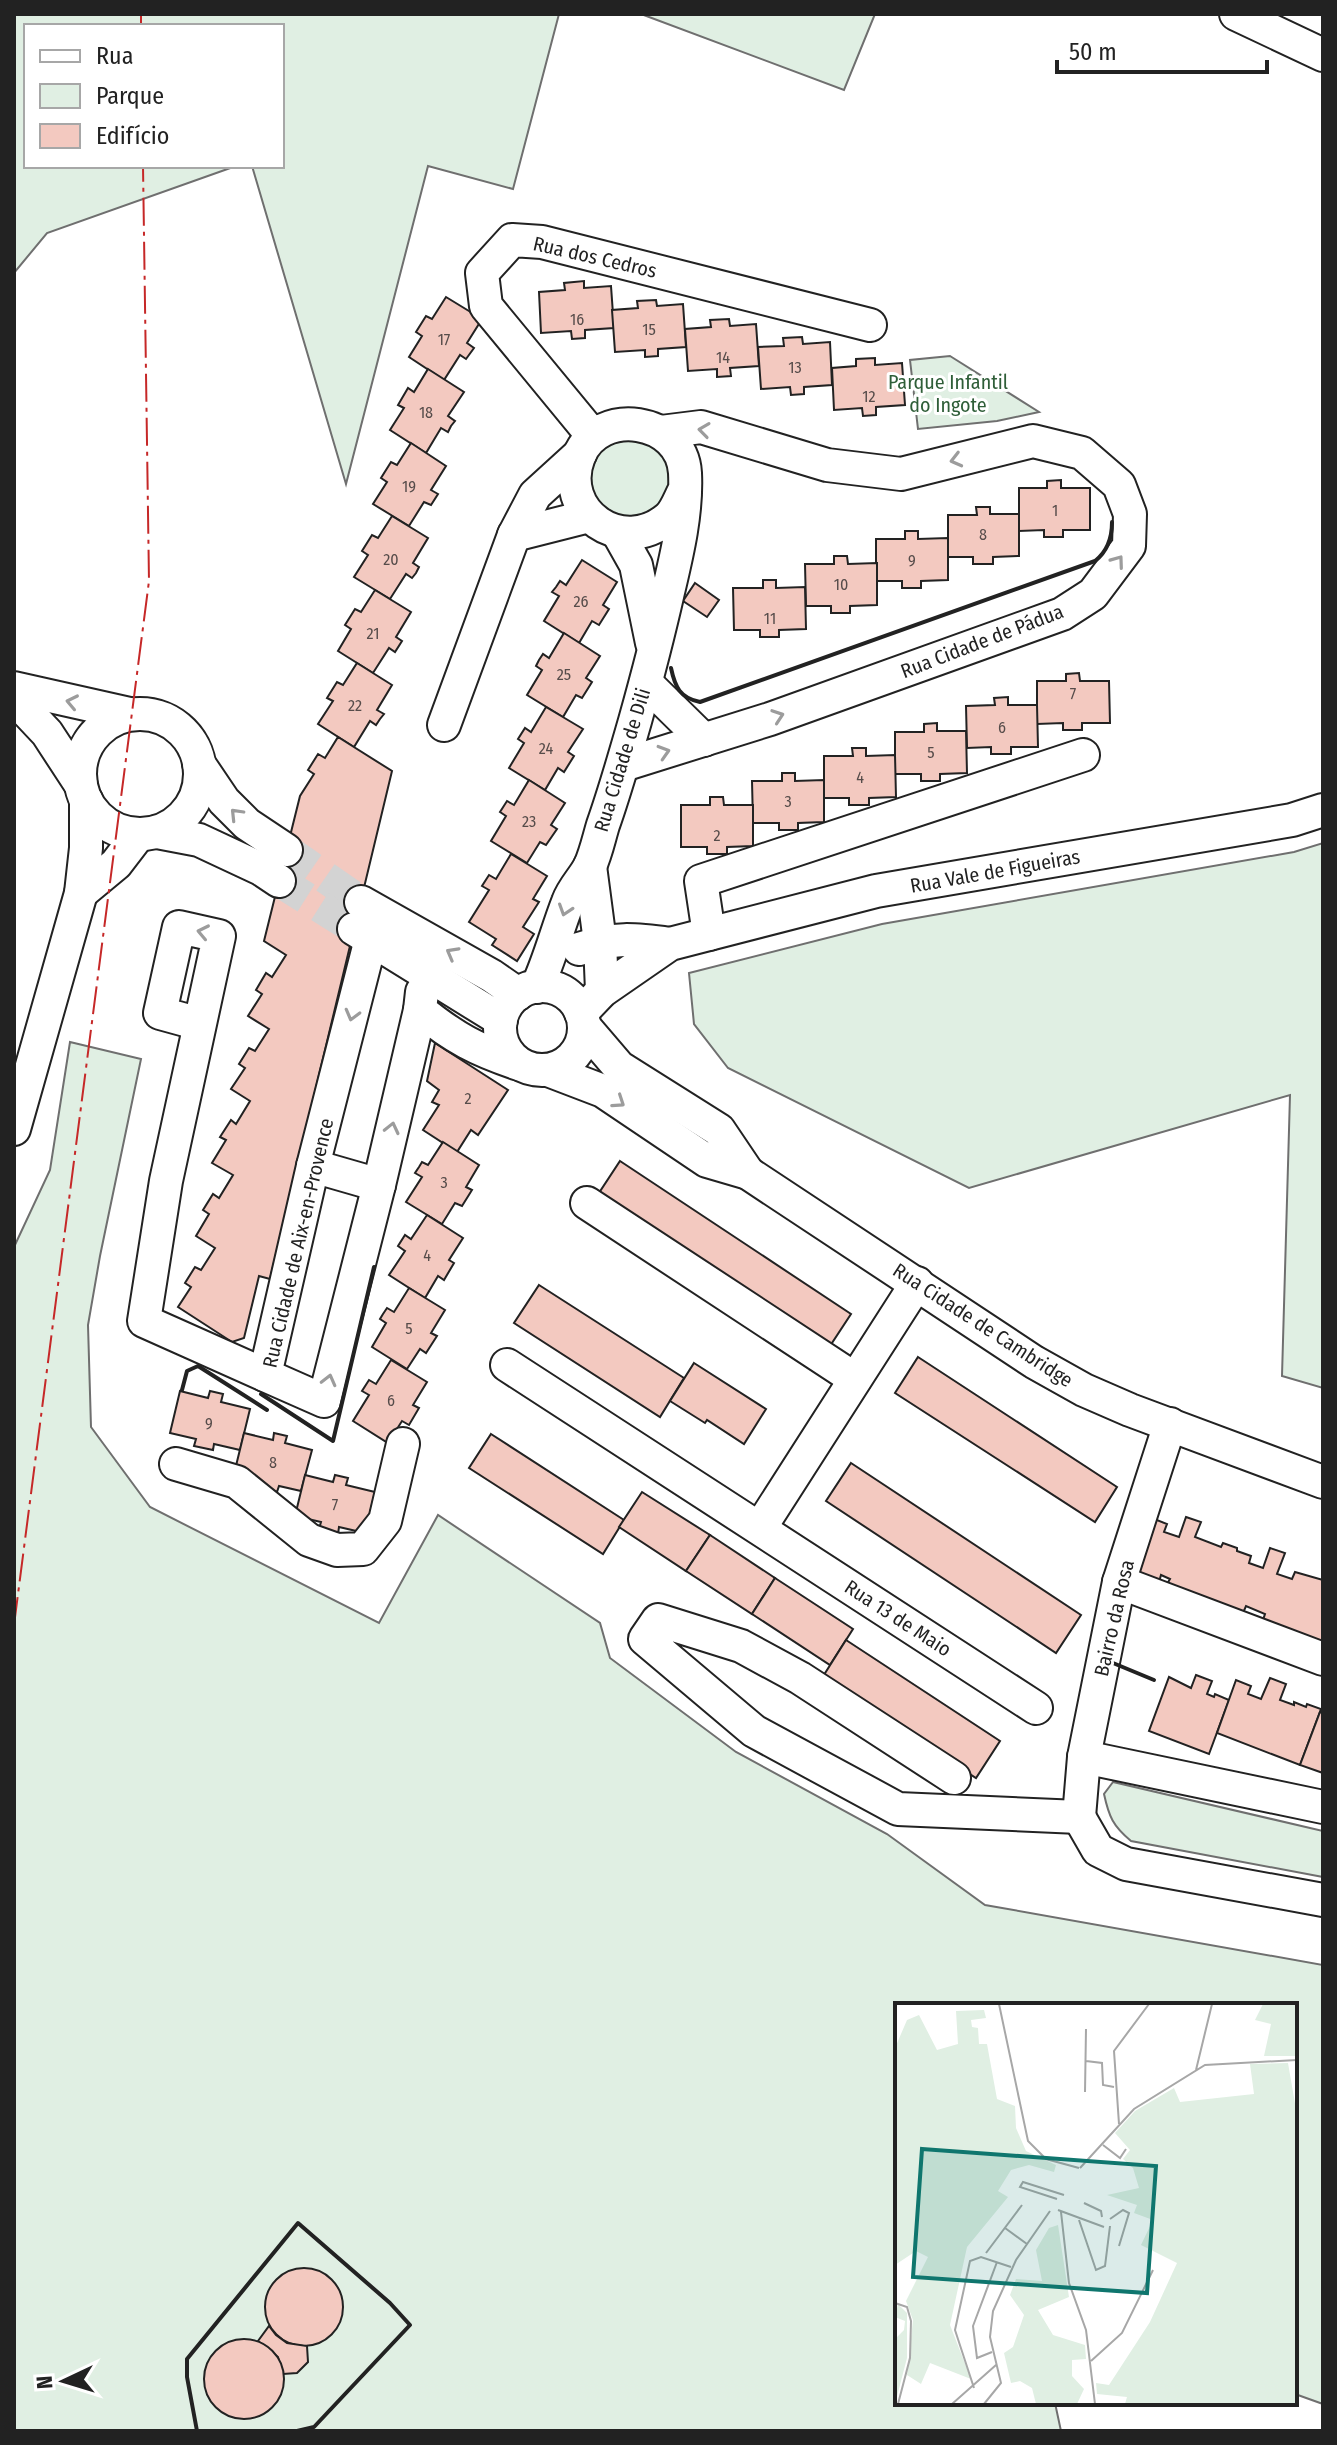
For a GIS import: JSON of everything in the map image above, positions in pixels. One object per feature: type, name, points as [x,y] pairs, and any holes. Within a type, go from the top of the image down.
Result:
[{"type":"street","points":[[1236,14],[1323,55]]},
{"type":"street","name":"Rua dos Cedros","points":[[587,445],[486,306],[482,273],[512,240],[542,242],[870,325]]},
{"type":"street","points":[[444,725],[514,535],[535,495],[587,445],[615,425],[639,423],[661,432],[677,448],[685,470],[683,493],[670,517],[646,532],[618,533],[603,527],[589,516],[578,497],[574,475],[587,445]]},
{"type":"street","name":"Rua Cidade de Pádua","points":[[623,765],[770,719],[1062,614],[1093,594],[1129,546],[1130,514],[1119,485],[1082,453],[1033,441],[901,474],[827,465],[701,427],[661,432]]},
{"type":"street","name":"Rua Cidade de Dili","points":[[527,990],[569,898],[590,866],[623,765],[679,547],[683,493]]},
{"type":"street","points":[[514,535],[589,516]]},
{"type":"street","name":"Rua Cidade de Dili","points":[[618,533],[636,565],[650,668]]},
{"type":"street","points":[[650,668],[704,740]]},
{"type":"street","points":[[14,688],[167,720],[182,730],[194,746],[199,764],[224,801],[247,824],[286,850]]},
{"type":"street","points":[[14,698],[47,733],[95,814],[107,825],[123,832],[199,840],[261,869],[279,881]]},
{"type":"street","points":[[14,1129],[81,893],[86,848],[80,766],[86,748],[97,732],[112,720],[130,714]]},
{"type":"street","points":[[709,934],[701,881],[1083,755]]},
{"type":"street","points":[[81,893],[148,833],[170,826],[182,817],[197,793],[199,764]]},
{"type":"street","name":"Rua Vale de Figueiras","points":[[527,990],[600,942],[628,938],[670,944],[876,891],[1292,820],[1323,810]]},
{"type":"street","name":"Rua Cidade de Dili","points":[[589,1010],[600,942],[590,866]]},
{"type":"street","name":"Rua Cidade de Cambridge","points":[[362,923],[527,990]]},
{"type":"street","name":"Rua Cidade de Cambridge","points":[[362,923],[425,973],[527,990],[551,987],[564,992],[589,1010],[619,1067],[719,1130],[748,1173]]},
{"type":"street","name":"Rua Cidade de Aix-en-Provence","points":[[362,923],[313,1166],[265,1375],[324,1401],[379,1185],[420,1010],[425,973]]},
{"type":"street","name":"Rua Vale de Figueiras","points":[[589,1010],[670,944]]},
{"type":"street","points":[[527,990],[500,1033],[503,1045],[534,1067],[570,1060],[583,1039],[589,1010]]},
{"type":"street","name":"Rua Cidade de Cambridge","points":[[420,1010],[457,1039],[483,1051],[603,1091],[707,1161],[748,1173],[1034,1362],[1084,1390],[1323,1482]]},
{"type":"street","points":[[200,1024],[166,1181],[144,1321],[265,1375]]},
{"type":"street","points":[[313,1166],[379,1185]]},
{"type":"street","points":[[587,1203],[855,1379]]},
{"type":"street","points":[[760,1528],[917,1283]]},
{"type":"street","name":"Rua 13 de Maio","points":[[507,1365],[1036,1708]]},
{"type":"street","name":"Bairro da Rosa","points":[[1079,1817],[1084,1757],[1119,1582],[1170,1424]]},
{"type":"street","points":[[176,1464],[237,1482],[309,1540],[337,1550],[363,1549],[385,1521],[403,1444]]},
{"type":"street","points":[[1119,1582],[1323,1659]]},
{"type":"street","points":[[954,1778],[800,1678],[741,1646],[658,1620],[645,1639],[754,1731],[898,1809],[1079,1817],[1098,1850],[1126,1864],[1323,1900]]},
{"type":"street","points":[[1084,1757],[1323,1807]]},
{"type":"green space","points":[[14,14],[559,14],[513,189],[428,166],[346,484],[253,168],[284,168],[284,24],[24,24],[24,168],[230,168],[47,233],[14,273]]},
{"type":"green space","points":[[641,14],[875,14],[844,90]]},
{"type":"green space","name":"Parque Infantil do Ingote","points":[[950,356],[1039,412],[997,421],[918,429],[910,360]]},
{"type":"green space","points":[[618,436],[655,446],[668,462],[666,494],[654,511],[646,516],[620,520],[589,499],[587,461]]},
{"type":"green space","points":[[1323,843],[1323,1388],[1282,1376],[1290,1095],[969,1188],[728,1068],[694,1024],[689,973],[882,924],[1294,852]]},
{"type":"green space","points":[[70,1042],[141,1059],[88,1325],[91,1427],[150,1507],[379,1623],[438,1515],[600,1623],[610,1658],[736,1752],[887,1834],[985,1905],[1323,1965],[1323,2404],[1297,2395],[1297,2003],[895,2003],[895,2405],[1055,2405],[1061,2431],[14,2431],[14,1247],[50,1170]]},
{"type":"green space","points":[[1113,1782],[1323,1831],[1323,1877],[1131,1841],[1116,1826],[1108,1809],[1104,1794]]},
{"type":"building","points":[[584,281],[584,288],[611,286],[614,328],[585,330],[585,338],[572,339],[571,331],[541,333],[539,292],[565,290],[564,283]]},
{"type":"building","points":[[446,297],[482,319],[467,343],[474,348],[466,359],[460,355],[444,380],[409,357],[422,336],[416,332],[426,316],[432,319]]},
{"type":"building","points":[[656,300],[657,306],[683,304],[686,347],[658,349],[658,356],[645,357],[645,350],[615,352],[612,310],[638,308],[637,301]]},
{"type":"building","points":[[729,319],[730,326],[756,324],[759,366],[730,368],[731,376],[717,377],[717,369],[688,371],[685,329],[711,327],[710,320]]},
{"type":"building","points":[[802,337],[803,344],[830,342],[832,385],[804,387],[804,394],[791,395],[790,387],[761,389],[758,347],[784,346],[783,338]]},
{"type":"building","points":[[875,358],[875,365],[902,363],[905,405],[876,407],[876,415],[863,416],[862,408],[834,410],[832,368],[856,366],[856,359]]},
{"type":"building","points":[[428,369],[464,392],[448,416],[455,421],[448,432],[441,428],[426,453],[390,430],[404,408],[398,405],[408,388],[414,392]]},
{"type":"building","points":[[411,443],[446,466],[431,490],[438,494],[431,505],[424,502],[409,526],[373,504],[387,482],[381,478],[391,462],[397,465]]},
{"type":"building","points":[[1061,480],[1061,488],[1090,488],[1090,530],[1063,530],[1063,537],[1044,537],[1044,530],[1019,531],[1019,488],[1047,488],[1047,481]]},
{"type":"building","points":[[976,507],[990,507],[990,514],[1019,514],[1019,556],[993,557],[993,564],[973,564],[973,557],[948,557],[948,515],[977,515]]},
{"type":"building","points":[[392,516],[428,538],[413,563],[419,567],[416,573],[412,578],[406,574],[390,599],[354,577],[368,555],[362,551],[372,535],[378,538]]},
{"type":"building","points":[[905,531],[918,531],[918,539],[948,538],[948,580],[921,581],[921,588],[902,588],[902,581],[876,581],[876,539],[905,539]]},
{"type":"building","points":[[834,556],[847,556],[848,564],[877,563],[877,605],[850,606],[850,613],[831,613],[831,606],[806,606],[805,564],[834,564]]},
{"type":"building","points":[[582,560],[617,582],[603,605],[609,609],[599,625],[592,621],[579,643],[544,621],[559,596],[552,592],[560,581],[566,585]]},
{"type":"building","points":[[763,580],[776,580],[776,588],[805,587],[806,629],[779,630],[779,637],[760,637],[760,630],[734,630],[733,588],[763,588]]},
{"type":"building","points":[[695,583],[719,600],[707,617],[683,601]]},
{"type":"building","points":[[375,590],[411,612],[396,637],[402,641],[395,652],[389,648],[373,673],[338,651],[351,629],[345,625],[355,609],[361,612]]},
{"type":"building","points":[[564,633],[600,656],[586,678],[592,682],[582,698],[576,695],[563,717],[527,695],[542,670],[536,666],[539,660],[543,654],[549,658]]},
{"type":"building","points":[[357,663],[392,685],[377,710],[384,714],[376,725],[370,721],[354,747],[318,724],[333,701],[327,698],[337,682],[343,685]]},
{"type":"building","points":[[1079,673],[1080,681],[1109,681],[1110,723],[1082,723],[1082,730],[1063,730],[1063,723],[1037,724],[1037,681],[1066,681],[1066,674]]},
{"type":"building","points":[[1008,697],[1008,705],[1037,705],[1038,747],[1011,747],[1011,754],[991,754],[991,747],[967,748],[966,706],[995,705],[994,698]]},
{"type":"building","points":[[546,707],[583,729],[568,752],[574,756],[564,772],[558,768],[545,790],[509,768],[524,743],[518,739],[525,728],[531,732]]},
{"type":"building","points":[[937,723],[937,731],[966,731],[967,773],[940,774],[940,781],[921,781],[921,774],[895,774],[895,732],[924,732],[924,724]]},
{"type":"building","points":[[338,737],[392,771],[270,1279],[259,1276],[244,1338],[232,1342],[178,1307],[191,1287],[185,1283],[195,1267],[201,1270],[215,1248],[196,1236],[209,1214],[203,1210],[213,1194],[219,1198],[233,1175],[212,1163],[226,1140],[220,1137],[231,1120],[236,1124],[250,1101],[231,1089],[245,1068],[239,1064],[249,1048],[255,1051],[269,1029],[248,1016],[262,994],[256,990],[266,973],[272,977],[286,955],[264,941],[300,796],[314,774],[308,770],[318,754],[325,758]]},
{"type":"building","points":[[852,748],[866,748],[866,756],[895,755],[896,797],[869,798],[869,805],[849,805],[849,798],[824,798],[824,756],[853,756]]},
{"type":"building","points":[[782,773],[795,773],[795,781],[824,780],[824,822],[798,823],[798,830],[779,830],[779,823],[753,823],[752,781],[782,781]]},
{"type":"building","points":[[529,780],[565,803],[551,825],[557,829],[546,845],[540,842],[527,863],[491,841],[506,816],[500,812],[507,801],[514,805]]},
{"type":"building","points":[[710,797],[723,797],[724,805],[753,805],[753,846],[727,847],[727,854],[707,854],[707,847],[681,847],[681,805],[710,805]]},
{"type":"building","points":[[511,854],[547,876],[533,899],[539,902],[523,927],[534,934],[517,961],[492,945],[496,939],[469,922],[489,890],[482,886],[489,875],[496,879]]},
{"type":"building","points":[[435,1043],[508,1090],[478,1135],[471,1130],[457,1152],[423,1130],[439,1105],[432,1102],[439,1090],[427,1081]]},
{"type":"building","points":[[443,1142],[479,1165],[466,1187],[472,1190],[462,1206],[455,1203],[442,1224],[406,1202],[422,1177],[415,1173],[422,1162],[428,1165]]},
{"type":"building","points":[[620,1161],[851,1314],[826,1352],[595,1199]]},
{"type":"building","points":[[427,1215],[463,1238],[449,1260],[454,1263],[444,1280],[438,1276],[425,1298],[389,1275],[405,1251],[398,1246],[405,1235],[411,1239]]},
{"type":"building","points":[[539,1285],[684,1378],[660,1417],[514,1323]]},
{"type":"building","points":[[409,1288],[445,1310],[431,1333],[437,1336],[426,1353],[420,1349],[407,1369],[372,1347],[386,1323],[380,1319],[383,1314],[387,1308],[394,1312]]},
{"type":"building","points":[[918,1357],[1117,1487],[1095,1522],[895,1393]]},
{"type":"building","points":[[391,1360],[427,1382],[413,1405],[419,1408],[409,1425],[402,1421],[388,1443],[353,1421],[369,1395],[362,1391],[369,1380],[376,1384]]},
{"type":"building","points":[[694,1363],[766,1409],[744,1444],[670,1401]]},
{"type":"building","points":[[180,1391],[208,1398],[210,1391],[223,1394],[221,1402],[250,1409],[240,1450],[214,1444],[213,1450],[194,1446],[196,1439],[170,1433]]},
{"type":"building","points":[[244,1433],[273,1440],[274,1433],[287,1436],[285,1443],[312,1450],[301,1491],[279,1486],[277,1492],[234,1474]]},
{"type":"building","points":[[491,1434],[624,1520],[603,1554],[469,1468]]},
{"type":"building","points":[[851,1463],[1081,1615],[1056,1653],[826,1501]]},
{"type":"building","points":[[305,1475],[333,1482],[335,1475],[348,1478],[346,1485],[375,1492],[365,1533],[339,1527],[338,1534],[319,1529],[321,1522],[295,1516]]},
{"type":"building","points":[[642,1492],[710,1535],[686,1571],[619,1527]]},
{"type":"building","points":[[1186,1517],[1201,1522],[1195,1537],[1221,1547],[1223,1543],[1237,1548],[1237,1551],[1251,1556],[1249,1563],[1263,1568],[1270,1548],[1285,1553],[1277,1574],[1292,1579],[1295,1572],[1323,1580],[1323,1642],[1263,1620],[1265,1614],[1246,1606],[1243,1613],[1167,1584],[1170,1579],[1161,1575],[1159,1582],[1132,1572],[1152,1518],[1167,1524],[1164,1532],[1179,1537]]},
{"type":"building","points":[[710,1535],[775,1578],[752,1614],[686,1571]]},
{"type":"building","points":[[775,1578],[853,1629],[830,1665],[752,1614]]},
{"type":"building","points":[[846,1640],[1000,1741],[976,1778],[822,1678]]},
{"type":"building","points":[[1196,1675],[1212,1681],[1207,1694],[1229,1700],[1209,1754],[1149,1731],[1169,1677],[1191,1688]]},
{"type":"building","points":[[1270,1678],[1286,1684],[1280,1700],[1321,1709],[1300,1765],[1217,1733],[1236,1680],[1251,1686],[1248,1694],[1261,1699]]},
{"type":"building","points":[[1320,1712],[1323,1713],[1323,1773],[1300,1765]]},
{"type":"building","points":[[304,2268],[319,2271],[332,2279],[340,2292],[343,2307],[340,2322],[332,2335],[319,2343],[304,2346],[289,2343],[276,2335],[268,2322],[265,2307],[268,2292],[276,2279],[289,2271]]},
{"type":"building","points":[[269,2326],[287,2343],[307,2346],[308,2362],[297,2373],[283,2374],[278,2357],[258,2341]]},
{"type":"building","points":[[244,2339],[259,2342],[272,2351],[281,2364],[284,2379],[281,2394],[272,2407],[259,2416],[244,2419],[229,2416],[216,2407],[207,2394],[204,2379],[207,2364],[216,2351],[229,2342]]},
{"type":"tunnel","points":[[286,850],[361,902]]},
{"type":"tunnel","points":[[279,881],[354,928]]},
{"type":"wall","points":[[671,668],[680,691],[700,702],[1095,561],[1108,544],[1112,522]]},
{"type":"wall","points":[[261,1394],[333,1441],[374,1267]]},
{"type":"wall","points":[[182,1390],[187,1371],[198,1366],[267,1410]]},
{"type":"wall","points":[[1113,1663],[1154,1680]]},
{"type":"wall","points":[[197,2431],[187,2377],[187,2359],[298,2223],[390,2303],[410,2325],[314,2427],[297,2431]]},
{"type":"power","points":[[141,14],[141,24]]},
{"type":"power","points":[[14,1625],[149,581],[143,168]]}]
